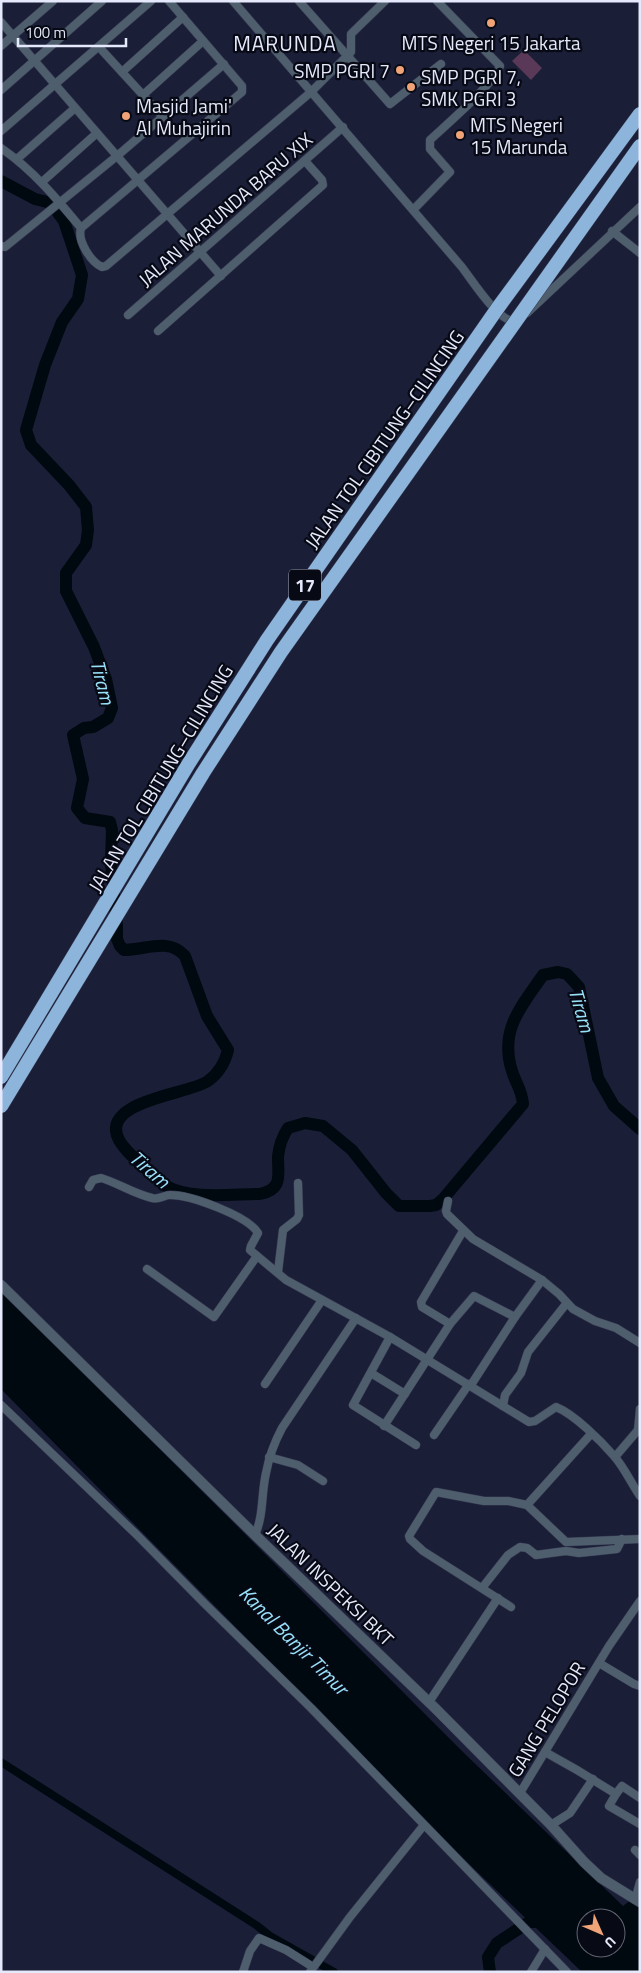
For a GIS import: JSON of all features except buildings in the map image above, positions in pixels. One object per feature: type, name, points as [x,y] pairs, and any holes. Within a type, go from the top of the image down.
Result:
[{"type":"highway","name":"JALAN TOL CIBITUNG–CILINCING","points":[[1,1077],[189,763],[267,640],[498,309],[640,114]]},
{"type":"highway","name":"JALAN TOL CIBITUNG–CILINCING","points":[[1,1106],[203,772],[281,652],[640,146]]},
{"type":"street","points":[[1,46],[53,1]]},
{"type":"street","points":[[1,90],[102,1]]},
{"type":"street","points":[[1,130],[151,1]]},
{"type":"street","points":[[169,1],[242,86],[242,92],[81,228],[80,237],[87,251],[97,265],[102,268],[168,215],[311,92],[352,49],[351,33],[385,1]]},
{"type":"street","points":[[233,1],[461,266],[496,310],[514,323],[520,320],[562,282],[612,231],[640,207]]},
{"type":"street","points":[[299,1],[390,104],[441,64]]},
{"type":"street","points":[[413,210],[450,172],[430,149],[430,140],[477,95],[496,74],[500,66],[437,1]]},
{"type":"street","points":[[122,72],[183,17]]},
{"type":"street","points":[[1,22],[221,276]]},
{"type":"street","points":[[143,95],[203,41]]},
{"type":"street","points":[[99,47],[162,118]]},
{"type":"street","points":[[1,246],[5,247],[117,156],[224,64]]},
{"type":"street","points":[[16,159],[75,108]]},
{"type":"street","name":"JALAN MARUNDA BARU XIX","points":[[128,315],[343,128]]},
{"type":"street","points":[[42,182],[97,133]]},
{"type":"street","points":[[1,148],[42,182],[57,204],[81,228]]},
{"type":"street","points":[[158,331],[323,185],[322,180],[305,162]]},
{"type":"street","points":[[612,231],[640,253]]},
{"type":"street","points":[[89,1187],[93,1180],[101,1178],[152,1198],[162,1198],[170,1195],[200,1200],[225,1211],[256,1230],[258,1234],[250,1248],[286,1280],[428,1359],[531,1422],[556,1407],[568,1414],[615,1457],[640,1496]]},
{"type":"street","points":[[278,1272],[283,1230],[297,1219],[299,1214],[298,1182]]},
{"type":"street","points":[[448,1201],[446,1210],[448,1214],[463,1231],[484,1247],[542,1280],[559,1294],[566,1304],[595,1321],[616,1328],[640,1343]]},
{"type":"street","points":[[450,1324],[422,1307],[421,1302],[463,1231]]},
{"type":"street","points":[[147,1269],[214,1317],[257,1256]]},
{"type":"street","points":[[434,1435],[542,1280]]},
{"type":"street","name":"JALAN INSPEKSI BKT","points":[[1,1285],[254,1535],[429,1702],[551,1824],[584,1862],[601,1878],[638,1901]]},
{"type":"street","points":[[384,1426],[450,1324],[474,1296],[515,1317]]},
{"type":"street","points":[[265,1384],[322,1300]]},
{"type":"street","points":[[503,1406],[505,1395],[521,1373],[528,1352],[566,1304]]},
{"type":"street","points":[[254,1535],[261,1522],[265,1474],[273,1445],[282,1428],[356,1318]]},
{"type":"street","points":[[390,1337],[353,1406],[416,1445]]},
{"type":"street","points":[[371,1373],[405,1394]]},
{"type":"street","points":[[1,1405],[138,1535],[311,1708],[567,1972]]},
{"type":"street","points":[[615,1457],[638,1430],[640,1409]]},
{"type":"street","points":[[527,1505],[591,1434]]},
{"type":"street","points":[[269,1457],[298,1465],[323,1481]]},
{"type":"street","points":[[512,1607],[413,1543],[409,1536],[436,1492],[484,1501],[508,1501],[527,1505],[566,1542],[640,1539]]},
{"type":"street","points":[[482,1588],[508,1555],[520,1547],[527,1548],[536,1555],[566,1551],[579,1553],[617,1549],[622,1539]]},
{"type":"street","points":[[429,1702],[498,1598]]},
{"type":"street","name":"GANG PELOPOR","points":[[520,1793],[599,1663],[640,1600]]},
{"type":"street","points":[[599,1663],[628,1681],[640,1686]]},
{"type":"street","points":[[545,1752],[616,1794]]},
{"type":"street","points":[[551,1824],[570,1813],[593,1780]]},
{"type":"street","points":[[640,1798],[624,1786],[616,1794],[609,1806],[640,1824]]},
{"type":"street","points":[[244,1972],[250,1951],[259,1938],[286,1950],[312,1968],[424,1824]]},
{"type":"street","points":[[638,1901],[640,1882]]},
{"type":"street","points":[[531,1972],[543,1947]]},
{"type":"shaded area","points":[[524,50],[542,68],[531,80],[512,61]]},
{"type":"water","name":"Kanal Banjir Timur","points":[[1,1290],[466,1755],[623,1906],[640,1893],[640,1972],[582,1972],[468,1863],[1,1389]]},
{"type":"waterway","name":"Tiram","points":[[1,181],[35,199],[51,203],[64,221],[82,275],[78,299],[62,322],[45,365],[26,430],[31,445],[69,485],[86,507],[88,530],[86,545],[66,573],[66,591],[94,647],[106,679],[112,708],[108,718],[93,727],[84,728],[73,735],[83,779],[77,808],[85,818],[110,822],[112,830],[111,863],[117,939],[120,946],[124,950],[156,946],[171,947],[185,956],[207,1016],[228,1050],[221,1067],[208,1081],[133,1107],[122,1116],[116,1127],[119,1140],[123,1146],[166,1186],[176,1190],[199,1195],[260,1194],[273,1189],[278,1181],[279,1149],[282,1138],[288,1128],[305,1123],[323,1126],[352,1150],[386,1193],[399,1206],[436,1205],[523,1104],[509,1056],[508,1043],[510,1031],[520,1009],[543,975],[558,972],[567,974],[579,987],[598,1078],[614,1106],[640,1129]]},
{"type":"waterway","points":[[1,1762],[256,1925],[270,1936],[334,1972]]},
{"type":"waterway","points":[[490,1972],[488,1957],[497,1943],[529,1922],[547,1922]]},
{"type":"place","name":"MTS Negeri 15 Jakarta","points":[[491,23]]},
{"type":"place","name":"SMP PGRI 7","points":[[400,70]]},
{"type":"place","name":"SMP PGRI 7, SMK PGRI 3","points":[[411,87]]},
{"type":"place","name":"Masjid Jami' Al Muhajirin","points":[[126,116]]},
{"type":"place","name":"MTS Negeri 15 Marunda","points":[[460,135]]},
{"type":"district","name":"MARUNDA","points":[[285,43]]}]
